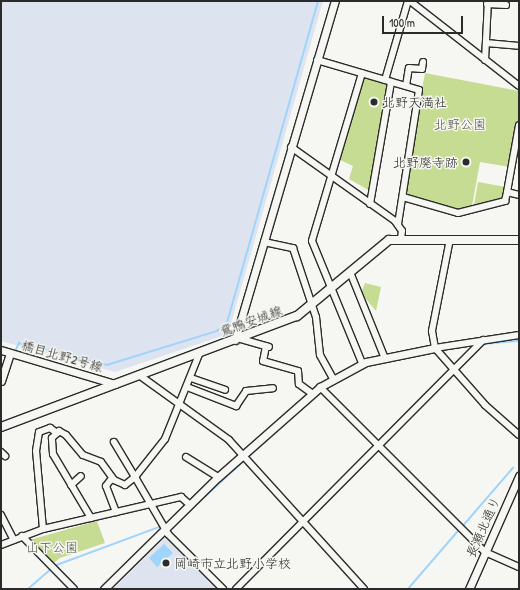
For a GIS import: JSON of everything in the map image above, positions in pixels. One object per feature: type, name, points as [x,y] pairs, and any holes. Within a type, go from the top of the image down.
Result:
[{"type":"main road","name":"鴛鴨安城線","points":[[1,427],[200,352],[238,340],[312,306],[377,248],[401,238],[519,240]]},
{"type":"street","points":[[313,394],[299,384],[298,372],[263,361],[268,347],[238,340],[291,147],[335,1]]},
{"type":"street","points":[[370,204],[388,81],[409,1],[519,86]]},
{"type":"street","points":[[485,60],[488,3],[506,5]]},
{"type":"street","points":[[486,43],[519,46]]},
{"type":"street","points":[[317,60],[419,90],[398,224],[401,238]]},
{"type":"street","points":[[406,86],[409,68],[422,69],[423,62]]},
{"type":"street","points":[[362,73],[312,241],[362,363]]},
{"type":"street","points":[[403,197],[458,213],[505,201],[519,125]]},
{"type":"street","points":[[291,147],[398,224]]},
{"type":"street","points":[[506,192],[519,195]]},
{"type":"street","points":[[450,239],[432,331],[435,348],[452,370],[519,435]]},
{"type":"street","points":[[264,242],[293,248],[312,306],[320,355],[333,378]]},
{"type":"street","points":[[350,272],[384,356]]},
{"type":"street","points":[[104,589],[218,477],[320,387],[333,378],[362,363],[384,356],[519,335]]},
{"type":"street","points":[[236,589],[483,340]]},
{"type":"street","name":"橋目北野2号線","points":[[1,350],[115,384]]},
{"type":"street","points":[[43,529],[36,451],[39,432],[50,428],[57,433],[66,435],[83,455],[101,462],[112,478],[125,485],[135,477],[165,439],[191,378],[200,352]]},
{"type":"street","points":[[1,381],[10,353]]},
{"type":"street","points":[[138,375],[229,440],[364,589]]},
{"type":"street","points":[[191,378],[225,390]]},
{"type":"street","points":[[187,387],[236,406],[246,391],[274,388]]},
{"type":"street","points":[[320,387],[485,552],[519,567]]},
{"type":"street","points":[[57,433],[52,438],[53,454],[91,518]]},
{"type":"street","points":[[114,442],[165,528],[223,589]]},
{"type":"street","points":[[186,457],[218,477]]},
{"type":"street","points":[[71,485],[81,476]]},
{"type":"street","name":"長瀬北通り","points":[[469,589],[519,476]]},
{"type":"street","points":[[112,478],[106,486],[116,512]]},
{"type":"street","points":[[1,546],[22,536],[43,529],[181,497],[189,504]]},
{"type":"street","points":[[1,515],[14,540]]},
{"type":"street","points":[[22,536],[74,589]]},
{"type":"shaded area","points":[[1,1],[323,1],[228,334],[115,372],[1,341]]},
{"type":"shaded area","name":"岡崎市立北野小学校","points":[[166,537],[218,589],[113,589]]},
{"type":"green space","name":"北野公園","points":[[425,73],[519,91],[519,114],[510,167],[480,162],[472,206],[457,211],[403,195]]},
{"type":"green space","points":[[363,75],[389,82],[370,191],[349,179],[353,166],[338,159]]},
{"type":"green space","points":[[478,182],[506,187],[504,199],[474,206]]},
{"type":"green space","points":[[365,283],[381,287],[376,311],[361,293]]},
{"type":"green space","name":"山下公園","points":[[97,521],[105,543],[60,558],[51,565],[26,541]]},
{"type":"water","points":[[164,544],[173,553],[157,567],[149,558]]},
{"type":"waterway","points":[[15,352],[19,343],[107,365],[217,331],[227,323],[318,1]]},
{"type":"waterway","points":[[483,344],[519,341]]},
{"type":"waterway","points":[[1,386],[14,356]]},
{"type":"waterway","points":[[248,457],[313,398]]},
{"type":"waterway","points":[[177,522],[245,460]]},
{"type":"waterway","points":[[462,527],[513,468]]},
{"type":"waterway","points":[[54,566],[162,526]]},
{"type":"waterway","points":[[408,589],[459,530]]},
{"type":"waterway","points":[[28,589],[51,569]]},
{"type":"place","name":"北野天満社","points":[[374,102]]},
{"type":"place","name":"北野廃寺跡","points":[[466,162]]},
{"type":"place","name":"岡崎市立北野小学校","points":[[166,563]]}]
